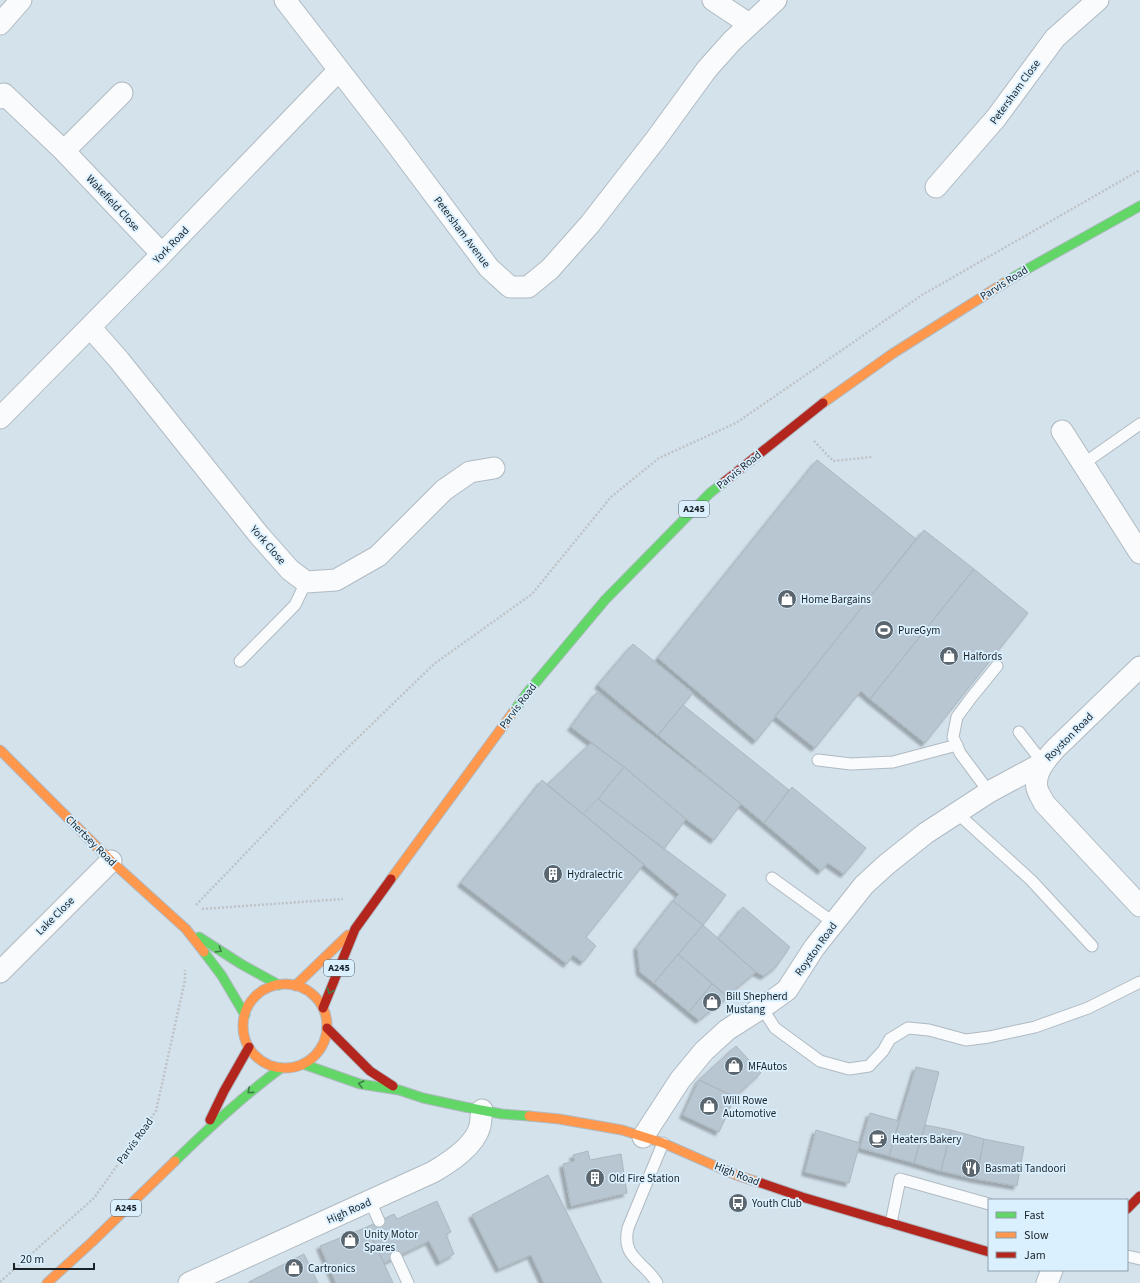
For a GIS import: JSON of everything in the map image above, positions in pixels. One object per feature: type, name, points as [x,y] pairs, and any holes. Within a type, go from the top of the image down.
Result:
[{"type":"main road","name":"Parvis Road","points":[[295,986],[355,929],[527,693],[605,600],[710,493],[822,403],[912,341],[1029,268],[1140,206]]},
{"type":"main road","name":"Chertsey Road","points":[[0,750],[111,861],[186,929],[279,985]]},
{"type":"main road","name":"Chertsey Road","points":[[186,929],[222,976],[245,1015]]},
{"type":"main road","name":"Parvis Road","points":[[323,1008],[355,929]]},
{"type":"main road","points":[[279,985],[295,986],[307,990],[316,998],[323,1008],[327,1028],[325,1039],[320,1050],[313,1058],[303,1064],[282,1068],[268,1064],[257,1057],[249,1047],[243,1026],[245,1015],[250,1004],[267,988],[279,985]]},
{"type":"main road","name":"High Road","points":[[327,1028],[370,1071],[399,1090]]},
{"type":"main road","name":"A245","points":[[204,1132],[224,1091],[249,1047]]},
{"type":"main road","name":"High Road","points":[[303,1064],[360,1084],[399,1090],[423,1098],[502,1114],[559,1119],[622,1130],[664,1143],[736,1175],[802,1197],[988,1252]]},
{"type":"main road","name":"A245","points":[[46,1283],[92,1242],[227,1111],[249,1092],[282,1068]]},
{"type":"main road","points":[[1128,1208],[1140,1196]]},
{"type":"street","points":[[0,24],[20,0]]},
{"type":"street","name":"Petersham Avenue","points":[[285,0],[489,268],[510,287],[528,287],[550,269],[590,224],[656,139],[707,69],[732,40],[776,0]]},
{"type":"street","points":[[713,0],[749,24]]},
{"type":"street","name":"Petersham Close","points":[[936,188],[996,118],[1055,38],[1098,0]]},
{"type":"street","name":"York Road","points":[[0,418],[162,254],[339,70]]},
{"type":"street","points":[[64,151],[122,93]]},
{"type":"street","name":"Wakefield Close","points":[[1,94],[64,151],[162,254]]},
{"type":"street","name":"York Close","points":[[90,327],[120,360],[258,535],[290,570],[306,582]]},
{"type":"street","points":[[1062,431],[1140,553]]},
{"type":"street","points":[[306,582],[336,580],[378,556],[444,490],[470,472],[494,468]]},
{"type":"street","name":"Royston Road","points":[[643,1137],[680,1080],[704,1051],[727,1030],[762,1008],[786,990],[814,948],[864,885],[875,874],[926,832],[989,792],[1043,763],[1140,667]]},
{"type":"street","name":"Royston Road","points":[[1043,763],[1038,776],[1037,788],[1044,803],[1140,906]]},
{"type":"street","name":"Lake Close","points":[[0,972],[111,861]]},
{"type":"street","name":"High Road","points":[[189,1283],[433,1172],[454,1159],[474,1139],[480,1127],[482,1110]]},
{"type":"street","points":[[1047,1283],[1052,1271]]},
{"type":"lane","points":[[1083,464],[1140,424]]},
{"type":"lane","points":[[240,661],[295,605],[306,582]]},
{"type":"lane","points":[[989,792],[967,764],[953,737],[957,718],[997,666]]},
{"type":"lane","points":[[1019,732],[1043,763]]},
{"type":"lane","points":[[818,760],[851,764],[893,762],[957,745]]},
{"type":"lane","points":[[957,813],[1031,880],[1092,946]]},
{"type":"lane","points":[[772,878],[834,923]]},
{"type":"lane","points":[[762,1008],[775,1028],[820,1061],[849,1069],[869,1066],[883,1050],[890,1039],[908,1028],[929,1030],[966,1040],[989,1037],[1034,1027],[1088,1008],[1140,982]]},
{"type":"lane","points":[[657,1283],[630,1253],[625,1239],[628,1228],[664,1143]]},
{"type":"lane","points":[[891,1223],[900,1179],[988,1204]]},
{"type":"lane","points":[[370,1201],[379,1221]]},
{"type":"lane","points":[[1128,1256],[1140,1259]]},
{"type":"lane","points":[[396,1257],[408,1283]]},
{"type":"path","points":[[191,909],[336,759],[434,664],[532,594],[610,497],[659,458],[736,423],[922,295],[1140,170]]},
{"type":"path","points":[[797,423],[833,462],[872,457]]},
{"type":"path","points":[[199,909],[343,899]]},
{"type":"path","name":"Parvis Road","points":[[0,1282],[94,1198],[156,1111],[185,980],[185,971],[182,966]]},
{"type":"building","name":"Home Bargains","points":[[817,460],[916,539],[756,741],[658,658]]},
{"type":"building","name":"PureGym","points":[[924,530],[974,569],[870,699],[861,691],[815,748],[775,716]]},
{"type":"building","name":"Halfords","points":[[974,569],[1028,613],[925,743],[870,699]]},
{"type":"building","points":[[633,644],[693,693],[658,735],[598,685]]},
{"type":"building","points":[[597,692],[741,804],[714,840],[686,819],[624,767],[571,727]]},
{"type":"building","points":[[683,705],[789,790],[764,823],[658,735]]},
{"type":"building","points":[[591,743],[624,767],[598,799],[583,814],[547,785]]},
{"type":"building","points":[[624,767],[686,819],[664,849],[598,799]]},
{"type":"building","name":"Hydralectric","points":[[542,780],[644,864],[586,937],[596,946],[583,962],[573,955],[567,964],[461,883]]},
{"type":"building","points":[[792,787],[866,848],[844,874],[828,863],[821,871],[764,823]]},
{"type":"building","points":[[598,799],[726,895],[703,925],[673,901],[679,894],[583,814]]},
{"type":"building","points":[[673,901],[703,925],[654,983],[640,972],[637,947]]},
{"type":"building","points":[[743,907],[790,947],[776,967],[764,976],[756,972],[718,939]]},
{"type":"building","points":[[703,925],[756,972],[727,996],[678,954]]},
{"type":"building","points":[[678,954],[712,984],[689,1012],[654,983]]},
{"type":"building","points":[[712,984],[728,997],[699,1020],[689,1012]]},
{"type":"building","name":"MFAutos","points":[[736,1046],[761,1073],[735,1097],[699,1080]]},
{"type":"building","points":[[916,1067],[939,1072],[914,1163],[889,1156]]},
{"type":"building","name":"Will Rowe Automotive","points":[[699,1080],[735,1097],[719,1132],[683,1115]]},
{"type":"building","name":"Heaters Bakery","points":[[870,1113],[899,1121],[889,1156],[860,1148]]},
{"type":"building","points":[[925,1125],[951,1130],[941,1171],[914,1163]]},
{"type":"building","points":[[816,1130],[860,1143],[849,1183],[805,1172]]},
{"type":"building","points":[[951,1130],[984,1139],[976,1179],[941,1171]]},
{"type":"building","points":[[984,1139],[1024,1147],[1017,1186],[976,1179]]},
{"type":"building","name":"Old Fire Station","points":[[588,1151],[590,1160],[621,1154],[627,1193],[571,1206],[563,1164],[575,1161],[573,1155]]},
{"type":"building","points":[[548,1175],[602,1283],[544,1283],[531,1255],[499,1269],[472,1215]]},
{"type":"building","points":[[437,1201],[451,1232],[446,1234],[454,1254],[440,1262],[429,1241],[384,1263],[367,1227],[394,1214],[397,1219]]},
{"type":"building","points":[[367,1227],[393,1283],[336,1283],[320,1246]]},
{"type":"building","name":"Cartronics","points":[[304,1254],[318,1283],[249,1282]]},
{"type":"traffic: fast","points":[[1004,283],[1140,206]]},
{"type":"traffic: fast","points":[[514,711],[527,693],[605,600],[710,493],[724,482]]},
{"type":"traffic: fast","points":[[199,937],[241,964],[279,985]]},
{"type":"traffic: fast","points":[[204,952],[222,976],[245,1015]]},
{"type":"traffic: fast","points":[[303,1064],[360,1084],[399,1090],[423,1098],[465,1107],[502,1114],[529,1116]]},
{"type":"traffic: fast","points":[[175,1161],[226,1113],[281,1068]]},
{"type":"traffic: slow","points":[[823,403],[892,354],[1004,283]]},
{"type":"traffic: slow","points":[[391,879],[514,711]]},
{"type":"traffic: slow","points":[[0,750],[111,861],[186,929],[204,952]]},
{"type":"traffic: slow","points":[[295,986],[348,935]]},
{"type":"traffic: slow","points":[[285,984],[293,985],[308,991],[320,1003],[326,1018],[327,1026],[326,1034],[320,1049],[308,1061],[293,1067],[285,1068],[277,1067],[262,1061],[250,1049],[244,1034],[243,1026],[244,1018],[250,1003],[262,991],[277,985],[285,984]]},
{"type":"traffic: slow","points":[[529,1116],[559,1119],[622,1130],[663,1143],[736,1175],[761,1183]]},
{"type":"traffic: slow","points":[[47,1283],[92,1242],[175,1161]]},
{"type":"traffic: jam","points":[[724,482],[823,403]]},
{"type":"traffic: jam","points":[[323,1008],[355,929],[391,879]]},
{"type":"traffic: jam","points":[[327,1028],[370,1071],[393,1086]]},
{"type":"traffic: jam","points":[[210,1120],[224,1091],[249,1047]]},
{"type":"traffic: jam","points":[[761,1183],[802,1197],[988,1252]]},
{"type":"traffic: jam","points":[[1128,1208],[1140,1196]]},
{"type":"place","name":"Home Bargains","points":[[787,599]]},
{"type":"place","name":"PureGym","points":[[884,630]]},
{"type":"place","name":"Halfords","points":[[949,656]]},
{"type":"place","name":"Hydralectric","points":[[553,874]]},
{"type":"place","name":"Bill Shepherd Mustang","points":[[712,1002]]},
{"type":"place","name":"MFAutos","points":[[734,1066]]},
{"type":"place","name":"Will Rowe Automotive","points":[[709,1106]]},
{"type":"place","name":"Heaters Bakery","points":[[878,1139]]},
{"type":"place","name":"Basmati Tandoori","points":[[971,1168]]},
{"type":"place","name":"Old Fire Station","points":[[595,1178]]},
{"type":"place","name":"Youth Club","points":[[738,1203]]},
{"type":"place","name":"Unity Motor Spares","points":[[350,1240]]},
{"type":"place","name":"Cartronics","points":[[294,1268]]}]
